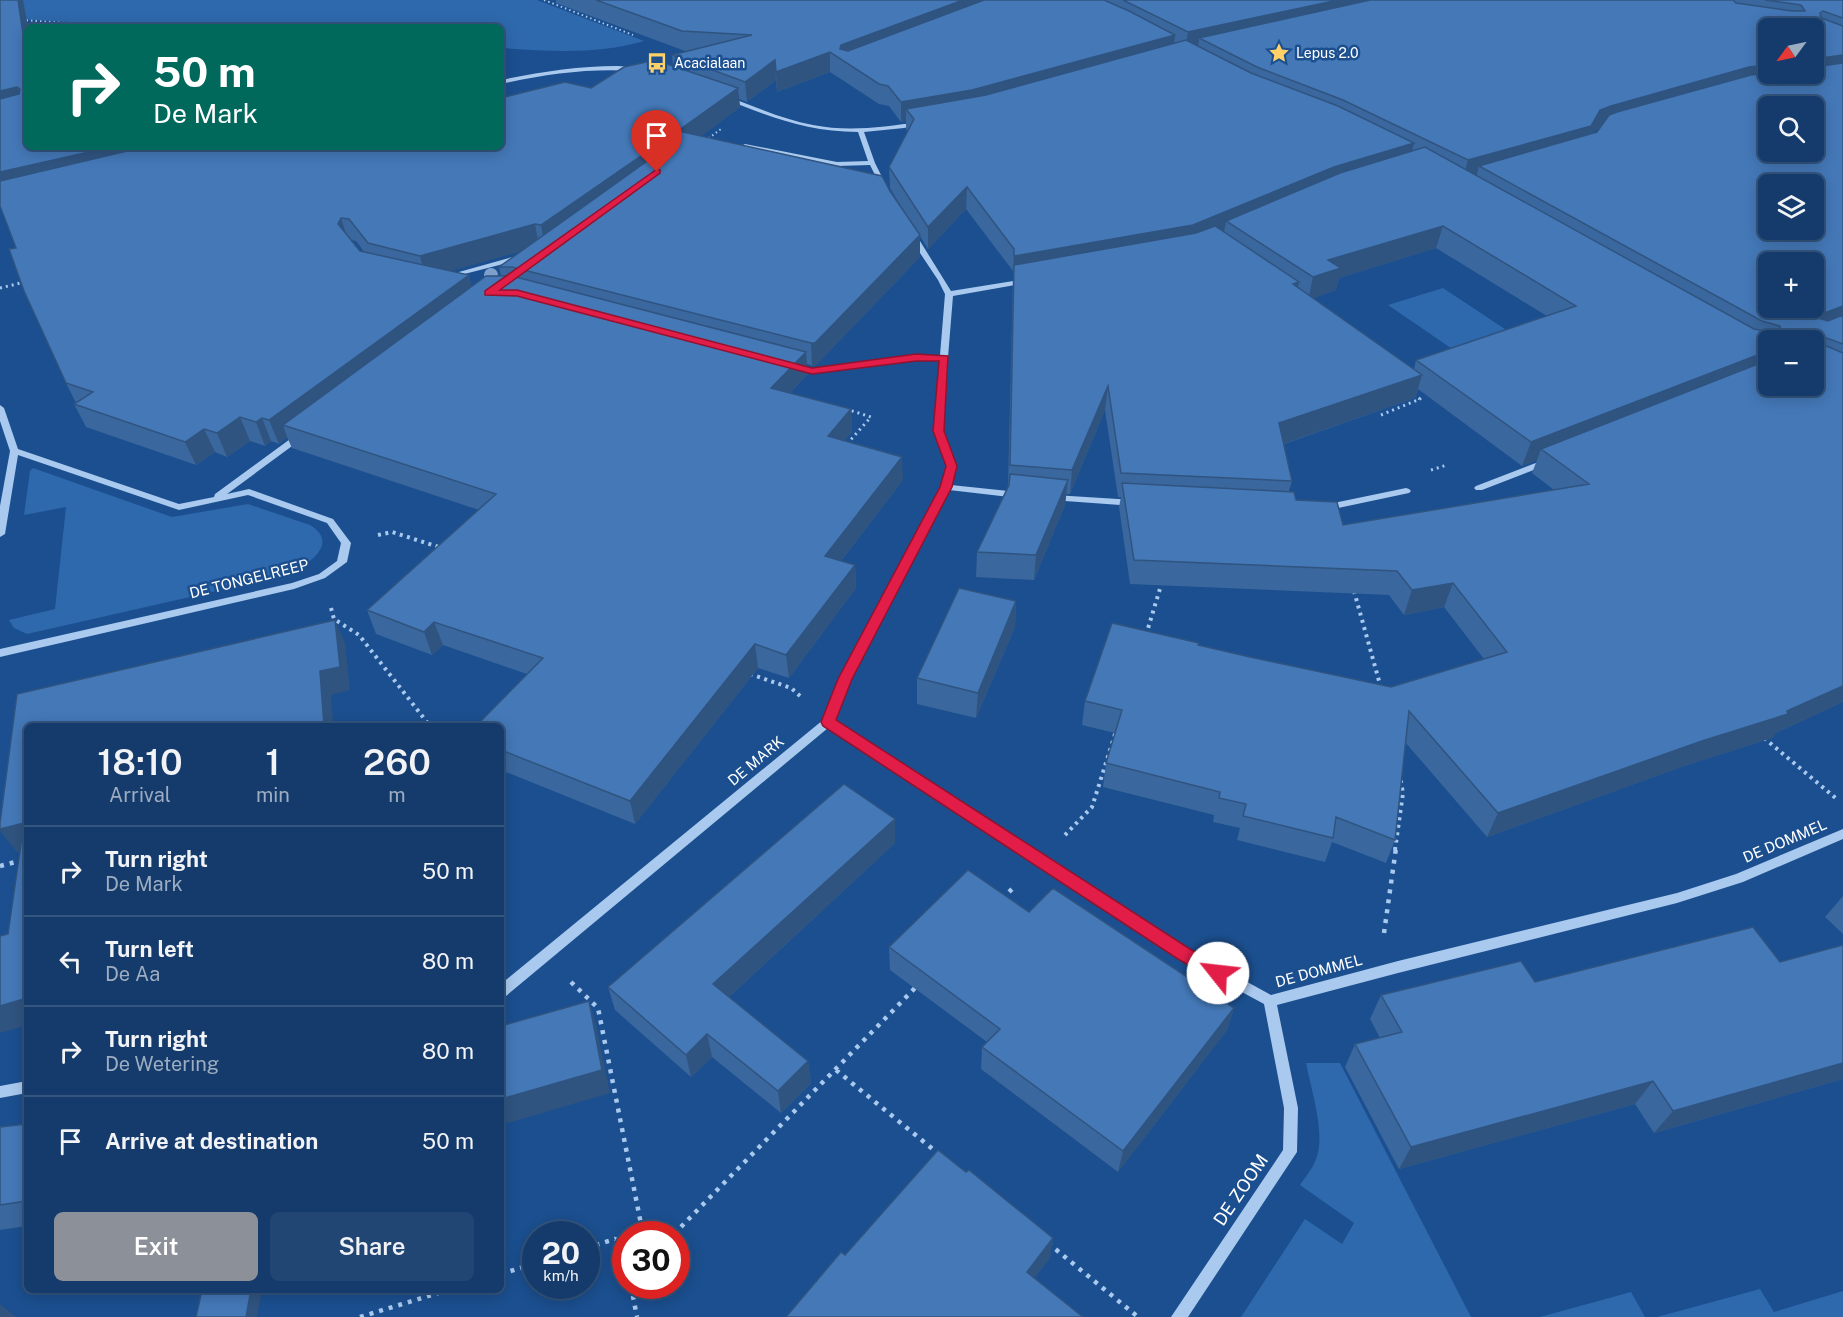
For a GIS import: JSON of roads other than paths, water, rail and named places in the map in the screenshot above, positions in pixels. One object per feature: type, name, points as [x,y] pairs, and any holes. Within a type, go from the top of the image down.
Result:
[{"type":"street","points":[[504,81],[570,68],[600,66],[642,69]]},
{"type":"street","points":[[720,96],[799,124],[824,129],[860,130],[928,123]]},
{"type":"street","points":[[860,130],[872,163],[886,191]]},
{"type":"street","points":[[717,141],[837,164],[872,163]]},
{"type":"street","points":[[907,227],[949,294],[1040,278]]},
{"type":"street","points":[[437,279],[529,254]]},
{"type":"street","name":"DE MARK","points":[[504,990],[828,722],[845,679],[946,487],[952,466],[938,431],[949,294]]},
{"type":"street","points":[[790,365],[812,371],[916,357],[944,358]]},
{"type":"street","points":[[0,408],[14,451],[0,534]]},
{"type":"street","points":[[14,451],[179,507],[216,498],[308,429]]},
{"type":"street","points":[[1479,488],[1557,458]]},
{"type":"street","points":[[946,487],[1027,496]]},
{"type":"street","points":[[1310,510],[1406,491]]},
{"type":"street","name":"DE TONGELREEP","points":[[0,653],[283,588],[322,576],[342,562],[346,543],[330,521],[249,492],[216,498]]},
{"type":"street","points":[[1048,498],[1148,504]]},
{"type":"street","name":"DE DOMMEL","points":[[828,722],[1184,954],[1270,1001],[1677,898],[1739,878],[1843,834]]},
{"type":"street","name":"DE ZOOM","points":[[1179,1317],[1290,1152],[1291,1108],[1270,1001]]},
{"type":"street","points":[[0,1092],[24,1088]]},
{"type":"place","name":"Lepus 2.0","points":[[1279,53]]},
{"type":"place","name":"Acacialaan","points":[[657,63]]}]
